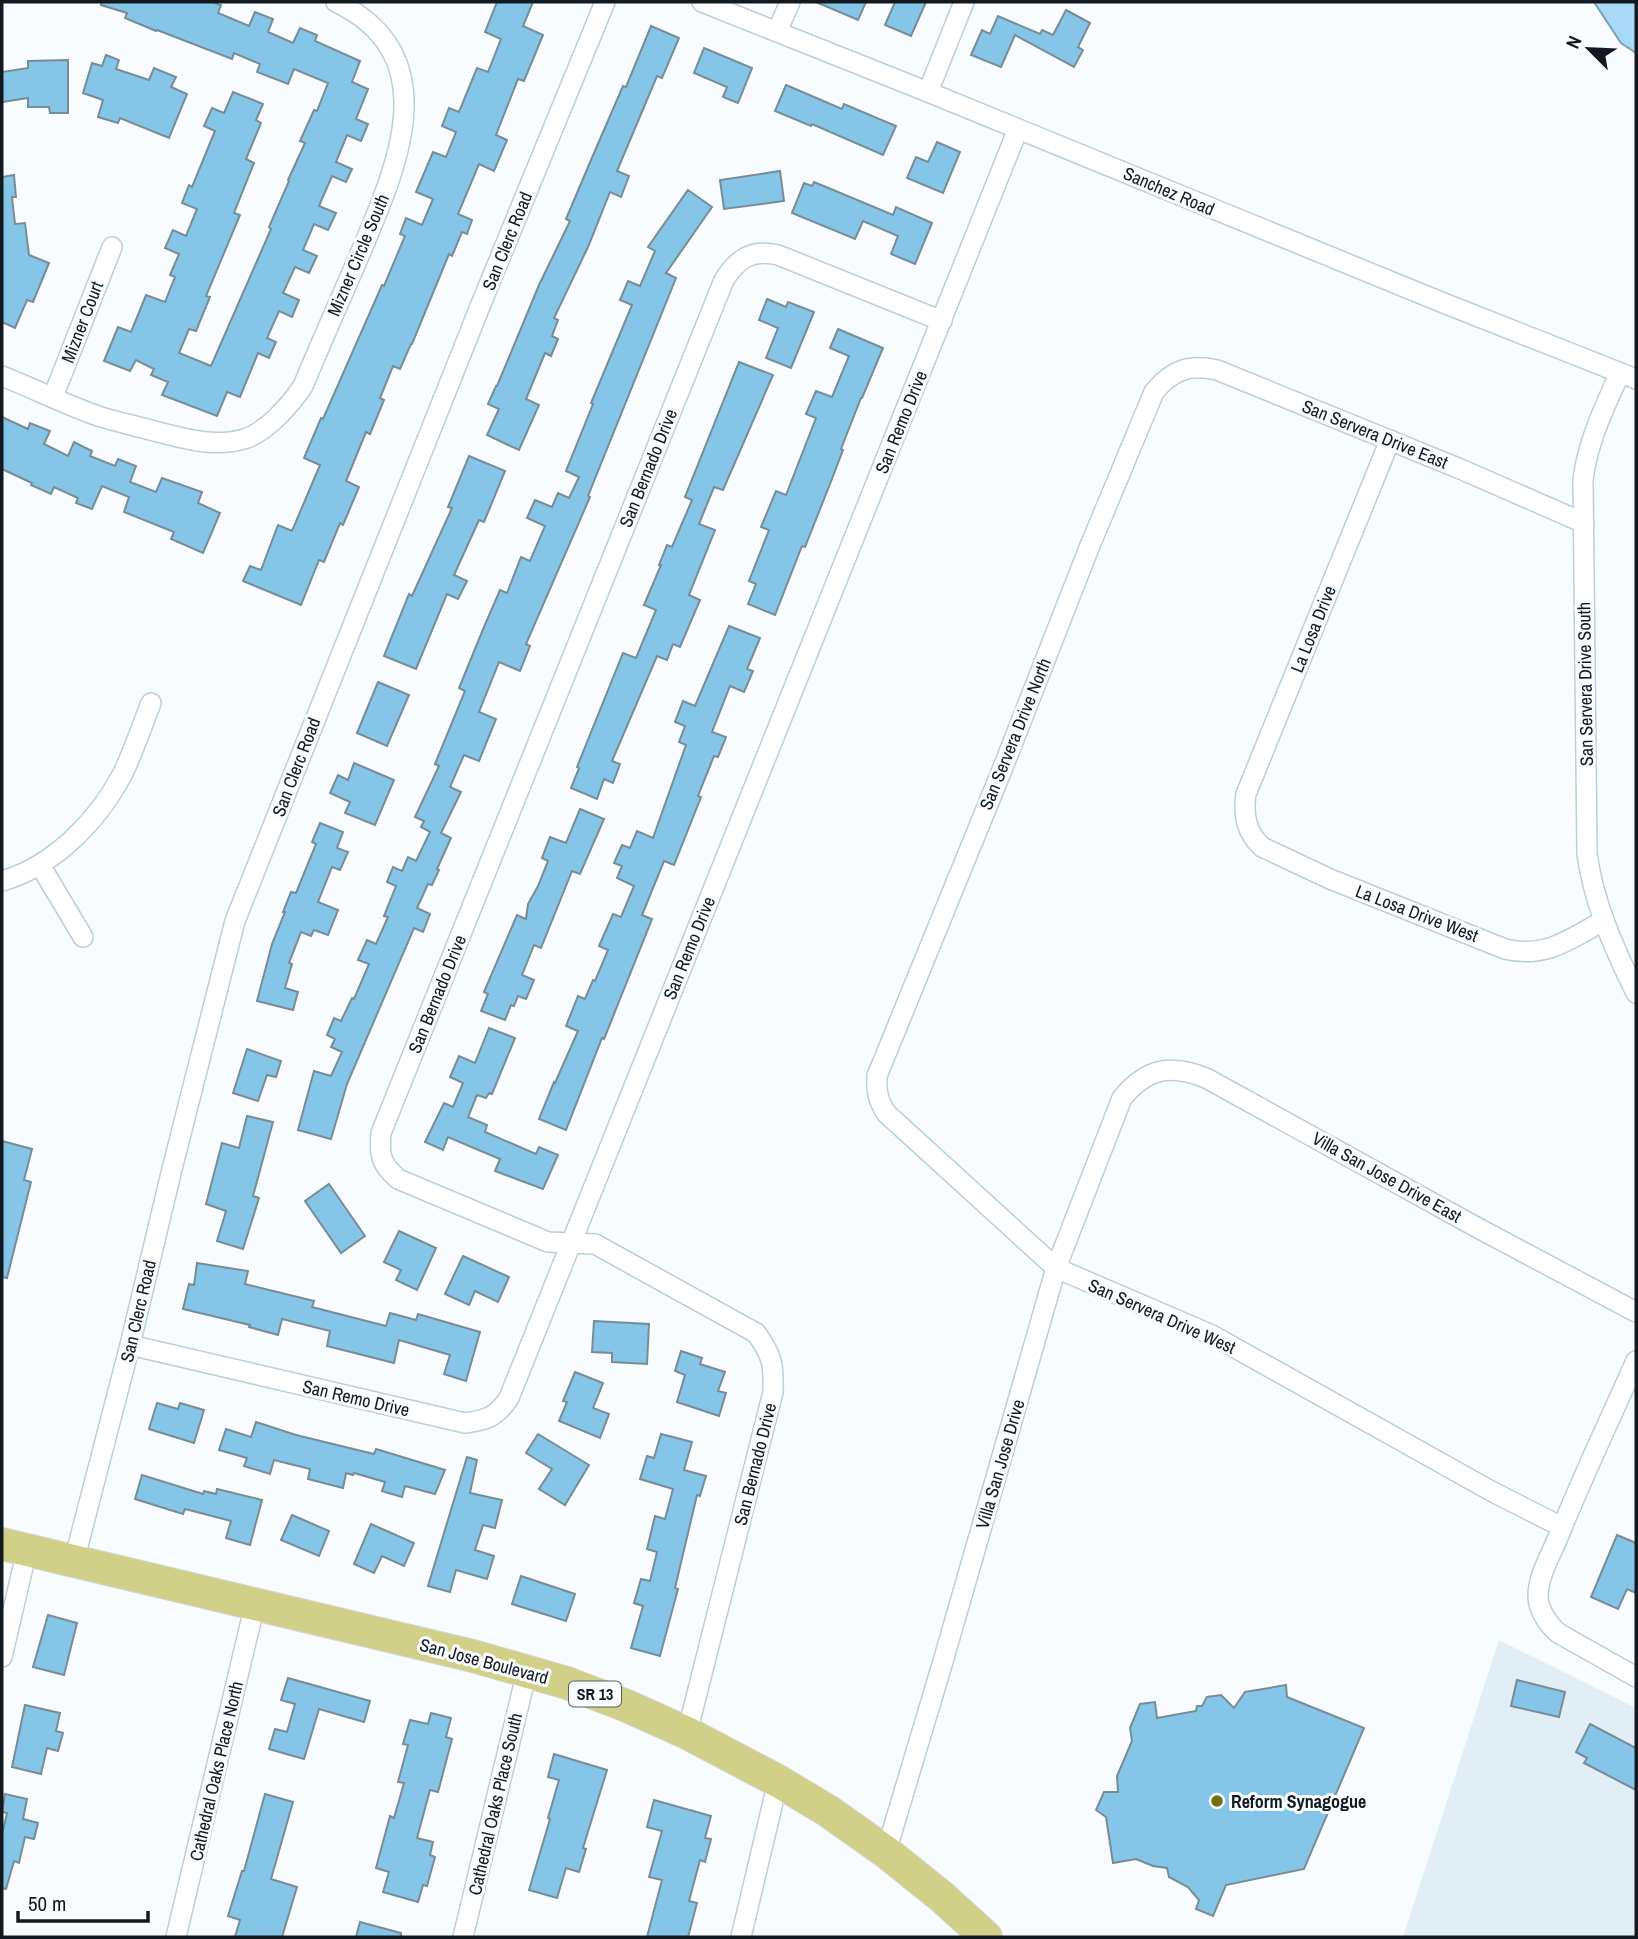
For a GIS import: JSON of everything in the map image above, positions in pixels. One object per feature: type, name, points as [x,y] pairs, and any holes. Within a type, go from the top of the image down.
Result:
[{"type":"main road","name":"San Jose Boulevard","points":[[15,1547],[473,1656],[527,1671],[627,1706],[687,1733],[828,1811],[886,1852],[986,1937]]},
{"type":"street","name":"San Clerc Road","points":[[74,1561],[235,921],[605,2]]},
{"type":"street","name":"Sanchez Road","points":[[702,2],[1628,376]]},
{"type":"street","points":[[777,32],[790,2]]},
{"type":"street","points":[[929,92],[964,2]]},
{"type":"street","name":"Mizner Circle South","points":[[2,376],[101,416],[191,441],[244,439],[276,418],[303,386],[387,188],[403,126],[403,88],[397,61],[372,25],[343,5]]},
{"type":"street","name":"San Remo Drive","points":[[130,1345],[465,1423],[483,1421],[500,1412],[509,1398],[1018,129]]},
{"type":"street","name":"Mizner Court","points":[[53,397],[112,247]]},
{"type":"street","name":"San Bernado Drive","points":[[687,1733],[773,1392],[774,1369],[767,1349],[756,1333],[595,1244],[548,1241],[398,1179],[385,1167],[379,1150],[381,1133],[703,331],[724,280],[733,266],[747,256],[764,252],[778,255],[942,321]]},
{"type":"street","name":"San Servera Drive East","points":[[1165,380],[1185,369],[1195,367],[1217,370],[1584,523]]},
{"type":"street","name":"San Servera Drive South","points":[[1628,376],[1592,435],[1583,479],[1587,854],[1595,898],[1603,921],[1636,993]]},
{"type":"street","name":"San Servera Drive North","points":[[876,1092],[877,1076],[1089,548],[1154,392],[1165,380]]},
{"type":"street","name":"La Losa Drive","points":[[1245,820],[1247,794],[1390,440]]},
{"type":"street","points":[[2,881],[40,865],[77,835],[122,774],[151,703]]},
{"type":"street","name":"La Losa Drive West","points":[[1245,820],[1255,840],[1262,847],[1330,879],[1505,949],[1536,952],[1555,947],[1603,921]]},
{"type":"street","points":[[40,865],[83,937]]},
{"type":"street","name":"Villa San Jose Drive East","points":[[1134,1084],[1158,1071],[1181,1070],[1206,1078],[1636,1312]]},
{"type":"street","name":"Villa San Jose Drive","points":[[886,1852],[1056,1268],[1122,1098],[1134,1084]]},
{"type":"street","name":"San Servera Drive West","points":[[876,1092],[886,1113],[1056,1268],[1212,1335],[1491,1491],[1563,1527]]},
{"type":"street","points":[[1635,1672],[1558,1633],[1549,1625],[1538,1596],[1542,1578],[1563,1527],[1636,1361]]},
{"type":"street","points":[[2,1657],[15,1547]]},
{"type":"street","name":"Cathedral Oaks Place North","points":[[176,1937],[255,1604]]},
{"type":"street","name":"Cathedral Oaks Place South","points":[[463,1937],[527,1671]]},
{"type":"street","points":[[741,1937],[778,1781]]},
{"type":"shaded area","points":[[1499,1640],[1636,1708],[1636,1937],[1403,1937]]},
{"type":"water","points":[[1594,2],[1636,2],[1636,53],[1621,43]]},
{"type":"building","points":[[102,2],[212,2],[221,5],[218,13],[249,26],[255,12],[273,19],[268,32],[293,43],[300,28],[317,35],[315,41],[360,61],[352,82],[368,89],[356,119],[368,124],[361,141],[347,135],[336,162],[352,169],[346,182],[332,176],[319,206],[336,213],[328,230],[314,224],[303,250],[317,256],[309,273],[295,267],[283,293],[299,300],[292,317],[279,311],[267,338],[276,342],[269,358],[258,353],[240,397],[227,392],[217,416],[162,395],[168,382],[151,375],[154,369],[136,360],[130,371],[104,361],[118,327],[131,332],[146,295],[165,302],[175,277],[170,275],[179,254],[165,248],[173,230],[186,236],[197,209],[182,203],[189,185],[192,187],[215,131],[204,126],[212,108],[224,113],[233,92],[263,104],[256,120],[261,123],[246,159],[254,163],[234,213],[240,215],[206,296],[210,297],[196,331],[189,329],[179,353],[211,366],[271,229],[269,227],[305,143],[300,141],[314,110],[317,111],[328,83],[294,69],[288,84],[257,72],[260,64],[234,53],[232,59],[156,31],[125,18],[127,13],[101,5]]},
{"type":"building","points":[[497,2],[533,2],[523,26],[543,35],[524,81],[518,79],[496,135],[507,140],[494,171],[479,164],[458,214],[472,220],[467,234],[462,232],[452,256],[449,254],[400,369],[393,366],[380,398],[384,400],[370,434],[366,432],[346,481],[359,487],[324,562],[319,560],[301,605],[243,581],[250,566],[261,570],[278,525],[292,531],[320,465],[304,458],[382,285],[384,286],[405,236],[400,234],[406,218],[422,225],[433,199],[416,192],[433,152],[446,157],[456,132],[442,126],[449,108],[459,112],[477,68],[488,72],[501,39],[485,32]]},
{"type":"building","points":[[816,2],[866,2],[858,20]]},
{"type":"building","points":[[895,2],[926,2],[911,36],[885,25]]},
{"type":"building","points":[[1066,10],[1090,23],[1078,47],[1083,50],[1074,67],[1015,35],[1001,67],[971,55],[982,30],[990,34],[998,16],[1040,34],[1042,30],[1053,35]]},
{"type":"building","points":[[651,26],[679,38],[662,78],[657,76],[617,171],[629,176],[621,197],[610,192],[588,247],[554,318],[558,320],[552,336],[558,339],[551,356],[545,353],[526,399],[539,405],[519,450],[487,435],[499,409],[488,404],[539,285],[570,221],[566,219]]},
{"type":"building","points":[[704,48],[752,68],[738,103],[723,97],[727,87],[694,73]]},
{"type":"building","points":[[106,55],[119,60],[116,69],[149,80],[154,68],[176,77],[171,87],[187,94],[169,138],[120,118],[118,123],[98,117],[103,100],[83,93],[92,63],[102,66]]},
{"type":"building","points":[[68,60],[68,113],[50,113],[49,107],[28,107],[28,98],[2,102],[2,72],[28,68],[28,61]]},
{"type":"building","points":[[786,85],[842,109],[844,104],[896,126],[883,155],[775,111]]},
{"type":"building","points":[[937,142],[960,152],[943,193],[907,178],[916,157],[928,162]]},
{"type":"building","points":[[780,171],[784,201],[724,209],[720,180]]},
{"type":"building","points":[[14,175],[16,197],[12,197],[15,224],[25,223],[29,255],[49,263],[33,302],[27,300],[15,328],[2,322],[2,177]]},
{"type":"building","points":[[814,182],[893,215],[896,207],[932,223],[915,264],[891,254],[898,236],[863,221],[855,239],[792,213],[804,183],[812,186]]},
{"type":"building","points":[[688,190],[712,207],[666,273],[676,278],[588,496],[590,497],[526,644],[530,646],[520,671],[499,662],[479,712],[496,719],[479,761],[464,755],[450,787],[461,792],[441,833],[451,838],[437,869],[439,870],[432,885],[428,884],[417,908],[430,914],[423,932],[414,928],[347,1084],[331,1139],[298,1130],[314,1071],[331,1076],[342,1052],[331,1047],[335,1039],[327,1035],[334,1018],[341,1021],[369,964],[358,960],[367,940],[376,944],[388,917],[384,916],[396,886],[387,882],[393,867],[402,871],[408,857],[416,861],[430,832],[421,827],[424,821],[415,817],[439,766],[435,764],[465,691],[459,688],[500,590],[507,593],[521,557],[530,561],[545,526],[527,518],[535,500],[552,507],[558,493],[569,498],[579,477],[566,471],[632,305],[620,300],[628,281],[640,286],[655,251],[648,247]]},
{"type":"building","points":[[767,299],[786,307],[788,302],[814,312],[791,368],[766,358],[778,328],[759,320]]},
{"type":"building","points":[[838,329],[883,348],[841,449],[843,450],[805,547],[802,546],[775,615],[748,604],[756,584],[749,581],[769,530],[761,527],[776,491],[786,495],[816,418],[806,414],[816,391],[832,397],[849,356],[830,348]]},
{"type":"building","points":[[739,362],[773,375],[723,490],[714,487],[699,524],[715,530],[689,595],[700,600],[680,647],[673,644],[667,660],[657,656],[612,761],[620,764],[613,783],[604,779],[597,799],[571,788],[579,768],[577,767],[623,653],[636,658],[656,610],[644,605],[667,545],[672,547],[692,500],[685,497]]},
{"type":"building","points":[[2,417],[28,429],[30,423],[50,431],[44,444],[68,456],[74,442],[92,451],[90,456],[115,466],[118,459],[136,466],[130,482],[156,492],[162,478],[202,492],[198,503],[220,513],[203,553],[171,539],[174,532],[124,512],[129,497],[102,486],[92,509],[76,503],[78,498],[54,487],[51,494],[2,469]]},
{"type":"building","points":[[469,456],[505,471],[484,522],[479,520],[454,575],[467,581],[458,599],[447,594],[416,669],[384,656],[409,594],[412,596],[452,508],[448,507]]},
{"type":"building","points":[[729,626],[760,638],[747,669],[753,671],[744,692],[730,686],[712,732],[726,737],[718,757],[714,756],[674,865],[664,861],[642,915],[652,919],[566,1130],[539,1119],[578,1031],[566,1026],[578,996],[585,999],[593,980],[595,981],[608,950],[599,946],[613,914],[621,917],[634,886],[617,878],[622,866],[614,863],[622,845],[630,848],[637,831],[653,838],[686,745],[679,742],[685,726],[675,722],[683,701],[695,706]]},
{"type":"building","points":[[378,682],[409,695],[387,746],[357,733]]},
{"type":"building","points":[[354,763],[394,780],[375,825],[345,813],[350,802],[330,793],[338,775],[348,780]]},
{"type":"building","points":[[580,809],[604,819],[580,874],[572,871],[541,948],[534,945],[522,975],[534,980],[526,999],[518,996],[505,1020],[481,1011],[488,994],[484,992],[517,915],[526,919],[528,904],[548,861],[542,858],[550,837],[566,843]]},
{"type":"building","points":[[320,823],[343,832],[337,848],[348,852],[340,870],[332,867],[318,902],[338,910],[328,935],[314,930],[311,936],[301,932],[289,963],[292,964],[285,988],[298,992],[293,1010],[257,1001],[283,912],[291,892],[296,893],[316,844],[312,842]]},
{"type":"building","points":[[489,1028],[515,1038],[492,1094],[489,1093],[486,1098],[477,1095],[468,1117],[487,1125],[485,1132],[536,1154],[539,1147],[558,1155],[543,1189],[495,1171],[500,1159],[448,1137],[443,1150],[425,1142],[444,1103],[453,1107],[463,1083],[450,1077],[459,1056],[475,1063]]},
{"type":"building","points":[[247,1049],[281,1061],[276,1077],[267,1075],[258,1101],[233,1093]]},
{"type":"building","points":[[247,1116],[273,1122],[253,1196],[259,1198],[243,1249],[217,1241],[226,1211],[206,1204],[222,1143],[239,1148]]},
{"type":"building","points":[[2,1141],[32,1149],[24,1180],[31,1182],[7,1278],[2,1277]]},
{"type":"building","points":[[329,1184],[365,1236],[341,1253],[305,1201]]},
{"type":"building","points":[[399,1231],[436,1248],[417,1290],[396,1280],[401,1270],[384,1262]]},
{"type":"building","points":[[463,1256],[509,1277],[498,1302],[475,1291],[469,1305],[445,1294]]},
{"type":"building","points":[[197,1263],[248,1271],[245,1284],[314,1301],[312,1307],[386,1326],[390,1313],[416,1320],[418,1314],[480,1332],[466,1381],[444,1374],[450,1355],[399,1340],[394,1363],[327,1346],[330,1331],[282,1319],[278,1335],[249,1327],[250,1325],[183,1309],[189,1284],[194,1285]]},
{"type":"building","points":[[594,1321],[649,1324],[647,1364],[612,1362],[612,1353],[592,1352]]},
{"type":"building","points":[[681,1351],[702,1358],[700,1364],[725,1372],[718,1391],[726,1393],[719,1416],[677,1402],[685,1375],[675,1371]]},
{"type":"building","points":[[575,1372],[603,1383],[593,1408],[609,1414],[600,1438],[559,1421],[567,1402],[563,1401]]},
{"type":"building","points":[[157,1403],[178,1409],[180,1403],[204,1410],[194,1443],[149,1429]]},
{"type":"building","points":[[256,1422],[374,1454],[376,1449],[445,1470],[435,1494],[405,1486],[402,1497],[382,1491],[385,1482],[354,1473],[346,1473],[343,1488],[308,1479],[310,1469],[274,1460],[270,1474],[244,1466],[247,1458],[219,1450],[226,1429],[251,1437]]},
{"type":"building","points":[[538,1434],[589,1465],[565,1505],[539,1489],[552,1469],[526,1453]]},
{"type":"building","points":[[661,1434],[692,1442],[684,1470],[706,1476],[700,1496],[697,1495],[675,1588],[678,1589],[660,1656],[631,1648],[643,1606],[634,1603],[641,1579],[650,1581],[657,1552],[647,1549],[655,1516],[665,1519],[673,1489],[640,1479],[647,1456],[654,1458]]},
{"type":"building","points":[[467,1457],[477,1460],[470,1493],[502,1500],[495,1528],[483,1525],[475,1550],[494,1556],[487,1579],[456,1570],[450,1592],[428,1586]]},
{"type":"building","points":[[142,1475],[203,1494],[204,1491],[216,1494],[217,1489],[262,1500],[250,1545],[226,1538],[231,1521],[185,1509],[183,1514],[135,1499]]},
{"type":"building","points":[[292,1515],[329,1531],[319,1556],[281,1540]]},
{"type":"building","points":[[371,1524],[414,1543],[404,1566],[382,1556],[374,1573],[354,1564]]},
{"type":"building","points":[[1617,1535],[1636,1543],[1636,1593],[1627,1589],[1618,1609],[1591,1597]]},
{"type":"building","points":[[521,1576],[575,1594],[566,1621],[512,1604]]},
{"type":"building","points":[[48,1615],[77,1623],[64,1675],[33,1667]]},
{"type":"building","points":[[288,1678],[370,1701],[364,1722],[319,1709],[304,1759],[269,1749],[275,1729],[287,1732],[295,1704],[281,1700]]},
{"type":"building","points":[[1517,1680],[1565,1692],[1559,1717],[1511,1706]]},
{"type":"building","name":"Reform Synagogue","points":[[1286,1685],[1287,1697],[1364,1728],[1304,1869],[1226,1885],[1213,1916],[1196,1909],[1199,1900],[1188,1887],[1169,1877],[1167,1868],[1136,1859],[1113,1863],[1106,1817],[1096,1810],[1104,1792],[1118,1792],[1117,1776],[1132,1741],[1130,1728],[1140,1704],[1155,1702],[1157,1718],[1196,1711],[1197,1706],[1202,1706],[1207,1697],[1221,1695],[1234,1708],[1245,1692]]},
{"type":"building","points":[[25,1705],[60,1713],[56,1731],[63,1733],[58,1751],[47,1748],[41,1774],[12,1767]]},
{"type":"building","points":[[431,1713],[451,1718],[446,1737],[452,1739],[438,1792],[430,1790],[417,1838],[433,1842],[430,1855],[435,1857],[427,1886],[423,1885],[418,1902],[383,1892],[389,1872],[376,1868],[390,1816],[394,1818],[404,1783],[398,1782],[408,1745],[403,1744],[410,1720],[428,1724]]},
{"type":"building","points":[[1590,1724],[1636,1748],[1636,1790],[1584,1763],[1587,1758],[1576,1752]]},
{"type":"building","points":[[554,1754],[607,1770],[583,1848],[586,1849],[579,1872],[566,1868],[557,1898],[529,1890],[559,1780],[548,1777]]},
{"type":"building","points":[[5,1794],[27,1799],[23,1819],[38,1823],[34,1839],[25,1837],[19,1863],[14,1861],[6,1889],[2,1888],[2,1835],[7,1813],[2,1812]]},
{"type":"building","points":[[265,1794],[293,1802],[271,1879],[297,1887],[282,1937],[235,1937],[240,1920],[228,1916],[244,1871]]},
{"type":"building","points":[[654,1800],[711,1816],[705,1838],[711,1839],[705,1862],[700,1860],[689,1901],[697,1903],[688,1937],[647,1937],[662,1880],[649,1877],[662,1831],[647,1827]]},
{"type":"building","points":[[360,1922],[401,1933],[401,1937],[356,1937]]},
{"type":"place","name":"Reform Synagogue","points":[[1217,1801]]}]
